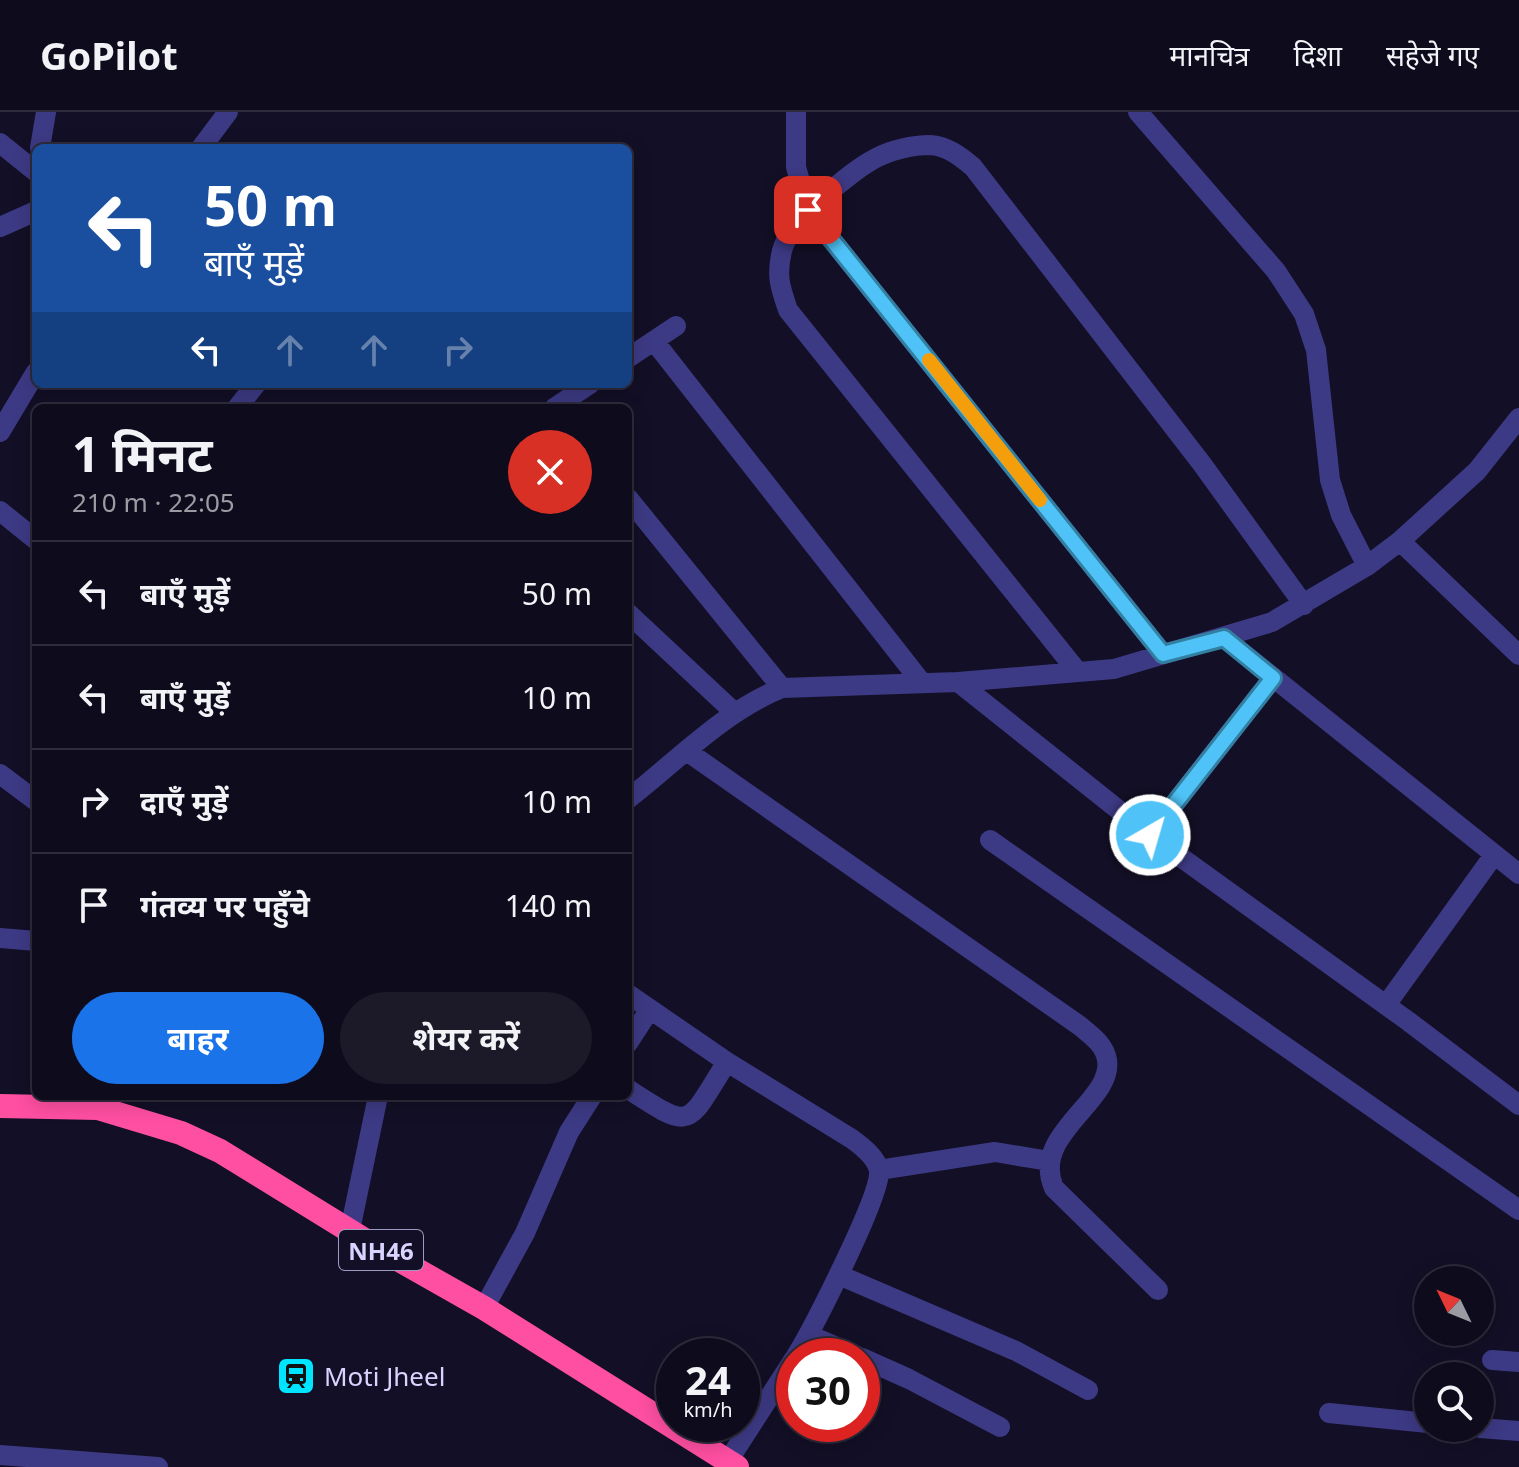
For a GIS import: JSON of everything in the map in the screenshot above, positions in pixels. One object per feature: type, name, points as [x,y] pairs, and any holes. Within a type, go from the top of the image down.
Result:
[{"type":"highway","name":"NH46","points":[[0,1106],[100,1102],[220,1151],[484,1308],[733,1464]]},
{"type":"street","points":[[41,144],[46,112]]},
{"type":"street","points":[[204,144],[228,112]]},
{"type":"street","points":[[796,112],[796,167],[808,210],[1163,654]]},
{"type":"street","points":[[1138,112],[1276,271],[1304,314],[1316,350],[1330,480],[1341,515],[1367,566]]},
{"type":"street","points":[[0,143],[32,169]]},
{"type":"street","points":[[1077,671],[788,310],[777,281],[782,247],[808,210],[877,158],[909,147],[933,145],[956,153],[973,167],[1152,398],[1304,605]]},
{"type":"street","points":[[0,227],[32,213]]},
{"type":"street","points":[[632,355],[676,326]]},
{"type":"street","points":[[654,341],[922,683]]},
{"type":"street","points":[[0,432],[32,379]]},
{"type":"street","points":[[240,404],[253,388]]},
{"type":"street","points":[[561,404],[584,388]]},
{"type":"street","points":[[632,796],[735,713],[782,688],[958,682],[1114,669],[1272,622],[1367,566],[1400,541],[1477,471],[1519,418]]},
{"type":"street","points":[[632,503],[782,688]]},
{"type":"street","points":[[0,511],[32,537]]},
{"type":"street","points":[[1400,541],[1519,655]]},
{"type":"street","points":[[632,617],[735,713]]},
{"type":"street","points":[[1224,638],[1519,874]]},
{"type":"street","points":[[1150,835],[1273,678]]},
{"type":"street","points":[[958,682],[1150,835],[1519,1105]]},
{"type":"street","points":[[688,752],[1068,1017],[1100,1043],[1108,1061],[1104,1079],[1058,1142],[1049,1161],[1049,1176],[1054,1188],[1158,1290]]},
{"type":"street","points":[[0,774],[32,798]]},
{"type":"street","points":[[990,840],[1519,1210]]},
{"type":"street","points":[[1386,1005],[1494,855]]},
{"type":"street","points":[[0,938],[32,941]]},
{"type":"street","points":[[632,997],[727,1062],[852,1139],[868,1151],[879,1170],[876,1187],[839,1275],[807,1338]]},
{"type":"street","points":[[632,1037],[650,1009]]},
{"type":"street","points":[[632,1092],[670,1117],[683,1119],[694,1113],[727,1062]]},
{"type":"street","points":[[350,1230],[377,1100]]},
{"type":"street","points":[[484,1308],[525,1233],[569,1132],[589,1100]]},
{"type":"street","points":[[879,1170],[995,1152],[1049,1161]]},
{"type":"street","points":[[839,1275],[1016,1351],[1088,1390]]},
{"type":"street","points":[[809,1335],[816,1338]]},
{"type":"street","points":[[1492,1360],[1519,1362]]},
{"type":"street","points":[[880,1366],[1000,1427]]},
{"type":"street","points":[[733,1464],[776,1390]]},
{"type":"street","points":[[1329,1413],[1414,1422]]},
{"type":"street","points":[[1494,1429],[1519,1431]]},
{"type":"street","points":[[0,1455],[158,1467]]},
{"type":"slow traffic","points":[[929,360],[1040,500]]},
{"type":"place","name":"Moti Jheel","points":[[296,1376]]},
{"type":"route","points":[[808,210],[1163,654],[1224,638],[1273,678],[1150,835]]}]
